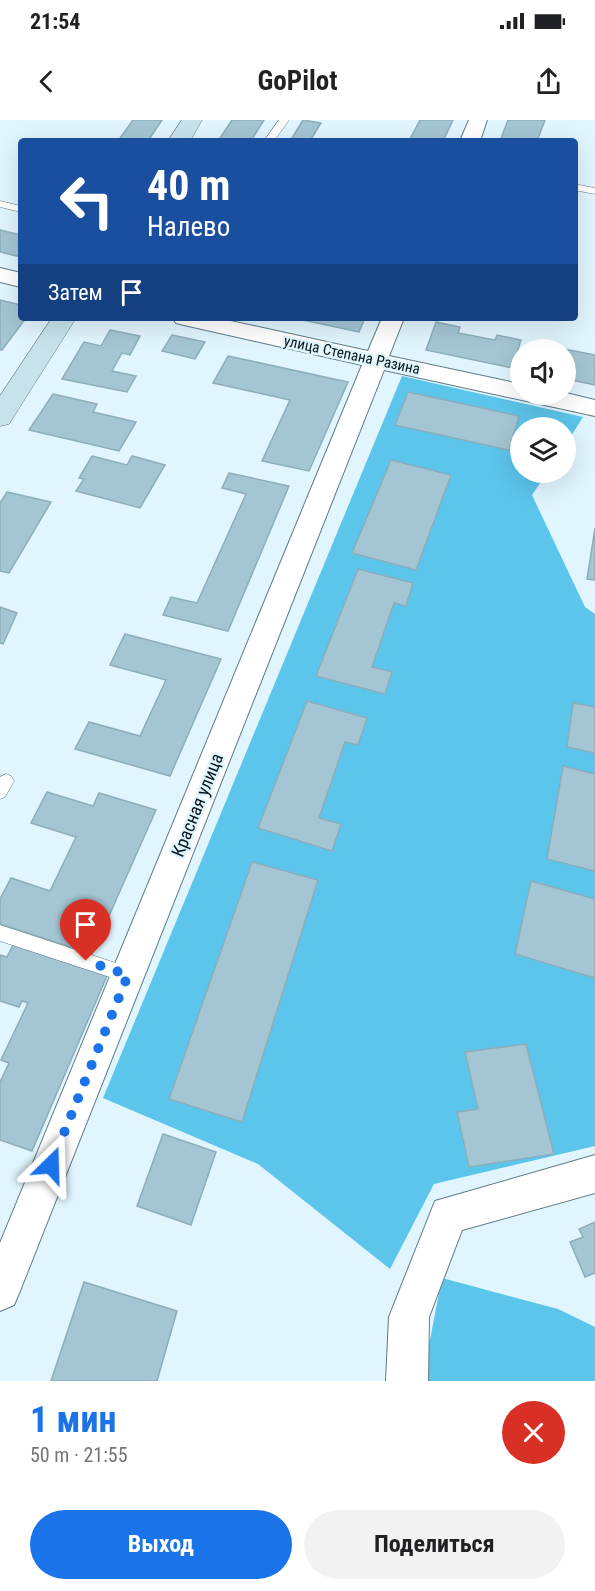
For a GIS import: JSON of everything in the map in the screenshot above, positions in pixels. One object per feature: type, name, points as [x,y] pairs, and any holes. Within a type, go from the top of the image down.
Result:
[{"type":"street","points":[[181,138],[192,120]]},
{"type":"street","points":[[471,138],[478,120]]},
{"type":"street","points":[[0,275],[18,279]]},
{"type":"street","points":[[0,417],[62,321]]},
{"type":"street","name":"улица Степана Разина","points":[[197,321],[510,390]]},
{"type":"street","name":"Красная улица","points":[[0,1291],[392,321]]},
{"type":"street","points":[[576,404],[595,408]]},
{"type":"street","points":[[407,1381],[409,1317],[449,1215],[595,1174]]},
{"type":"lane","points":[[270,138],[284,120]]},
{"type":"lane","points":[[578,188],[595,191]]},
{"type":"lane","points":[[0,204],[18,208]]},
{"type":"lane","points":[[0,933],[128,975]]},
{"type":"shaded area","points":[[402,376],[510,400],[510,405],[530,405],[583,417],[576,428],[576,417],[510,417],[510,483],[540,483],[532,495],[585,607],[595,614],[595,1146],[434,1184],[390,1269],[258,1164],[103,1098]]},
{"type":"shaded area","points":[[442,1278],[558,1309],[595,1327],[595,1381],[422,1381]]},
{"type":"building","points":[[133,120],[162,120],[150,138],[120,138]]},
{"type":"building","points":[[232,120],[264,120],[253,138],[220,138]]},
{"type":"building","points":[[303,120],[321,123],[312,138],[292,138]]},
{"type":"building","points":[[420,120],[453,120],[444,138],[411,138]]},
{"type":"building","points":[[508,120],[545,120],[538,138],[501,138]]},
{"type":"building","points":[[0,230],[18,234],[18,256],[0,252]]},
{"type":"building","points":[[0,300],[18,304],[18,321],[24,321],[0,350]]},
{"type":"building","points":[[307,321],[364,321],[359,332]]},
{"type":"building","points":[[436,322],[460,327],[458,333],[495,340],[497,335],[516,339],[510,339],[510,368],[426,350]]},
{"type":"building","points":[[110,330],[140,336],[130,355],[122,353],[112,371],[136,376],[127,392],[62,379],[84,342],[101,346]]},
{"type":"building","points":[[172,335],[205,342],[195,359],[162,351]]},
{"type":"building","points":[[576,351],[595,355],[595,385],[576,381]]},
{"type":"building","points":[[228,356],[348,382],[309,471],[262,461],[290,400],[213,383]]},
{"type":"building","points":[[408,392],[519,416],[510,417],[509,450],[395,425]]},
{"type":"building","points":[[53,394],[97,404],[93,412],[136,422],[119,451],[29,430]]},
{"type":"building","points":[[92,456],[127,465],[132,456],[165,465],[140,508],[76,491],[84,479],[79,478]]},
{"type":"building","points":[[391,460],[451,475],[416,570],[352,553]]},
{"type":"building","points":[[229,473],[289,486],[228,631],[163,615],[171,597],[197,603],[246,494],[222,488]]},
{"type":"building","points":[[7,492],[51,502],[9,573],[0,571],[0,503]]},
{"type":"building","points":[[595,528],[595,580],[587,579]]},
{"type":"building","points":[[358,569],[413,583],[406,606],[394,603],[372,667],[392,672],[385,694],[316,676]]},
{"type":"building","points":[[0,607],[17,613],[3,644],[0,643]]},
{"type":"building","points":[[125,634],[221,659],[170,776],[75,749],[89,722],[140,736],[166,680],[110,665]]},
{"type":"building","points":[[307,701],[367,718],[358,745],[345,742],[319,818],[341,824],[332,851],[258,828]]},
{"type":"building","points":[[573,703],[595,707],[595,753],[567,747]]},
{"type":"building","points":[[563,766],[595,774],[595,871],[547,859]]},
{"type":"building","points":[[47,792],[93,806],[99,793],[156,810],[92,954],[0,924],[0,899],[11,878],[50,891],[76,837],[31,823]]},
{"type":"building","points":[[252,862],[318,880],[242,1122],[169,1099]]},
{"type":"building","points":[[531,881],[595,899],[595,978],[515,954]]},
{"type":"building","points":[[13,945],[107,976],[32,1151],[0,1140],[0,1082],[9,1063],[1,1060],[28,1003],[22,1001],[19,1007],[0,1001],[0,955],[7,957]]},
{"type":"building","points":[[526,1044],[554,1154],[469,1167],[457,1112],[478,1109],[465,1052]]},
{"type":"building","points":[[163,1134],[216,1152],[191,1225],[137,1206]]},
{"type":"building","points":[[595,1222],[595,1273],[585,1277],[570,1242],[583,1237],[579,1229]]},
{"type":"building","points":[[84,1282],[177,1311],[157,1381],[51,1381]]},
{"type":"route","points":[[51,1165],[128,975],[86,961]]}]
